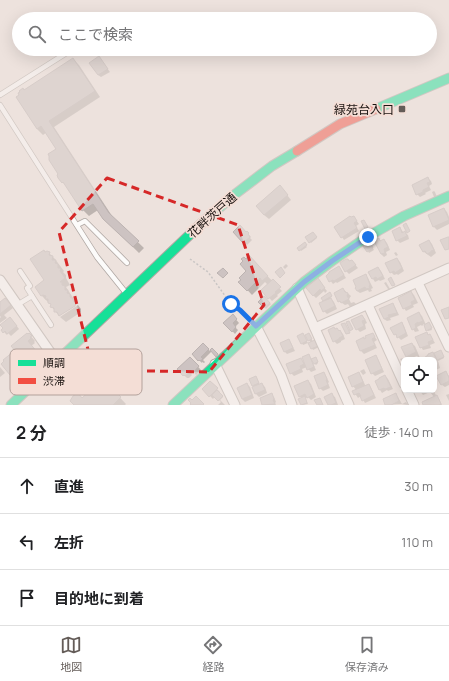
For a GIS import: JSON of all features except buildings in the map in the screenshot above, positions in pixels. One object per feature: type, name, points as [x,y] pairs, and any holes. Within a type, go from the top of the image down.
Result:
[{"type":"main road","name":"花畔茨戸通","points":[[71,349],[203,222],[234,194],[272,166],[340,124],[449,78]]},
{"type":"main road","points":[[172,405],[297,288],[332,261],[368,237],[404,216],[447,197]]},
{"type":"main road","name":"花畔茨戸通","points":[[11,405],[22,395]]},
{"type":"street","points":[[447,197],[449,207]]},
{"type":"street","points":[[315,328],[449,268]]},
{"type":"street","points":[[0,280],[48,349]]},
{"type":"street","points":[[418,283],[449,347]]},
{"type":"street","points":[[297,288],[349,405]]},
{"type":"street","points":[[368,305],[401,377]]},
{"type":"street","points":[[256,326],[281,375],[292,405]]},
{"type":"street","points":[[216,364],[235,405]]},
{"type":"street","points":[[408,393],[414,405]]},
{"type":"lane","points":[[0,95],[62,56]]},
{"type":"lane","points":[[0,105],[98,257],[128,294]]},
{"type":"lane","points":[[78,226],[85,221],[127,263]]},
{"type":"lane","points":[[20,271],[30,286],[27,288],[51,324]]},
{"type":"lane","points":[[18,305],[32,296]]},
{"type":"path","points":[[190,258],[208,272],[231,304],[240,310],[256,326]]},
{"type":"highlighted area","points":[[107,178],[238,225],[264,305],[209,372],[93,370],[59,232]]},
{"type":"traffic: fast","points":[[376,109],[449,78]]},
{"type":"traffic: fast","points":[[70,349],[203,222],[234,195],[272,166],[297,151]]},
{"type":"traffic: fast","points":[[173,405],[304,282],[367,237],[404,216],[449,196]]},
{"type":"traffic: fast","points":[[11,405],[21,395]]},
{"type":"traffic: jam","points":[[297,151],[340,124],[376,109]]},
{"type":"place","name":"緑苑台入口","points":[[402,109]]},
{"type":"route","points":[[231,304],[240,310],[256,326],[304,282],[368,237]]}]
